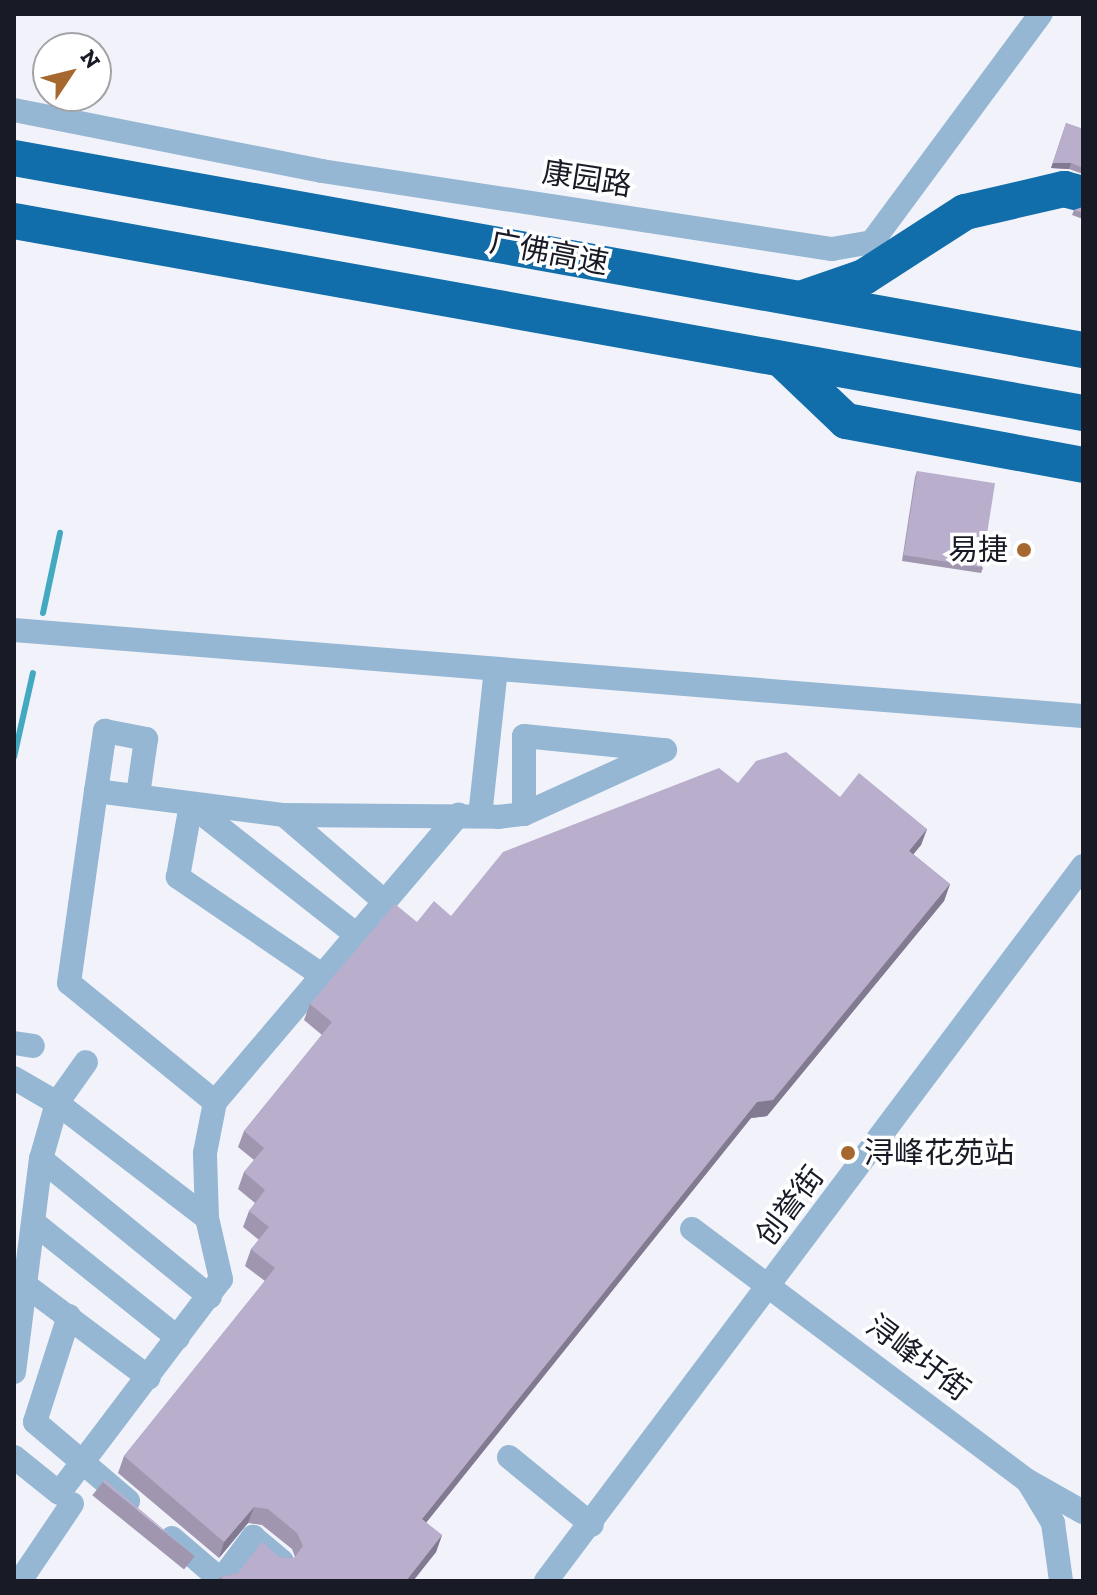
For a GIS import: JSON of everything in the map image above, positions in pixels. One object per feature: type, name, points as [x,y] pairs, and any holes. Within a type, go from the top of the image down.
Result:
[{"type":"highway","name":"广佛高速","points":[[14,158],[1083,350]]},
{"type":"highway","points":[[798,299],[864,277],[965,212],[1064,189],[1083,194]]},
{"type":"highway","name":"广佛高速","points":[[14,221],[1083,413]]},
{"type":"highway","points":[[973,330],[1083,332]]},
{"type":"highway","points":[[783,361],[846,421],[1083,465]]},
{"type":"street","name":"康园路","points":[[14,110],[322,171],[832,249],[872,242],[1041,14]]},
{"type":"street","points":[[14,630],[1083,716]]},
{"type":"street","points":[[14,1457],[59,1493],[210,1297],[221,1279],[207,1218],[205,1153],[215,1102],[385,902],[470,815],[496,669]]},
{"type":"street","points":[[138,795],[146,739],[105,731],[69,983],[215,1102]]},
{"type":"street","points":[[96,791],[284,815],[524,814],[665,750],[524,736],[524,814]]},
{"type":"street","points":[[191,805],[357,935]]},
{"type":"street","points":[[191,805],[178,877],[323,976]]},
{"type":"street","points":[[284,815],[385,902]]},
{"type":"street","name":"创誉街","points":[[546,1581],[592,1525],[770,1288],[1083,866]]},
{"type":"street","points":[[14,1372],[41,1159],[57,1103],[86,1062]]},
{"type":"street","points":[[14,1078],[57,1103],[207,1218]]},
{"type":"street","points":[[41,1159],[210,1297]]},
{"type":"street","points":[[34,1223],[178,1338]]},
{"type":"street","name":"浔峰圩街","points":[[692,1229],[1028,1481],[1083,1512]]},
{"type":"street","points":[[24,1284],[149,1378]]},
{"type":"street","points":[[69,1316],[35,1422],[221,1580],[253,1537],[282,1561]]},
{"type":"street","points":[[509,1457],[592,1525]]},
{"type":"street","points":[[1028,1481],[1053,1523],[1061,1581]]},
{"type":"street","points":[[20,1581],[72,1504]]},
{"type":"building","points":[[1066,123],[1083,129],[1083,168],[1071,163],[1053,163]]},
{"type":"building","points":[[917,471],[995,483],[982,567],[904,555]]},
{"type":"building","points":[[786,752],[840,797],[859,773],[927,829],[909,851],[950,884],[773,1100],[757,1102],[422,1519],[442,1535],[406,1581],[225,1581],[220,1577],[238,1573],[262,1542],[279,1557],[294,1558],[303,1546],[297,1533],[268,1509],[254,1507],[224,1542],[124,1456],[275,1268],[251,1249],[269,1227],[249,1211],[265,1190],[244,1172],[264,1148],[244,1131],[332,1022],[310,1004],[395,904],[417,922],[434,901],[451,916],[503,852],[719,768],[738,783],[756,761]]},
{"type":"building","points":[[105,1480],[195,1556],[103,1482]]},
{"type":"waterway","points":[[43,613],[60,533]]},
{"type":"waterway","points":[[14,757],[33,673]]},
{"type":"place","name":"易捷","points":[[1024,550]]},
{"type":"place","name":"浔峰花苑站","points":[[848,1153]]}]
